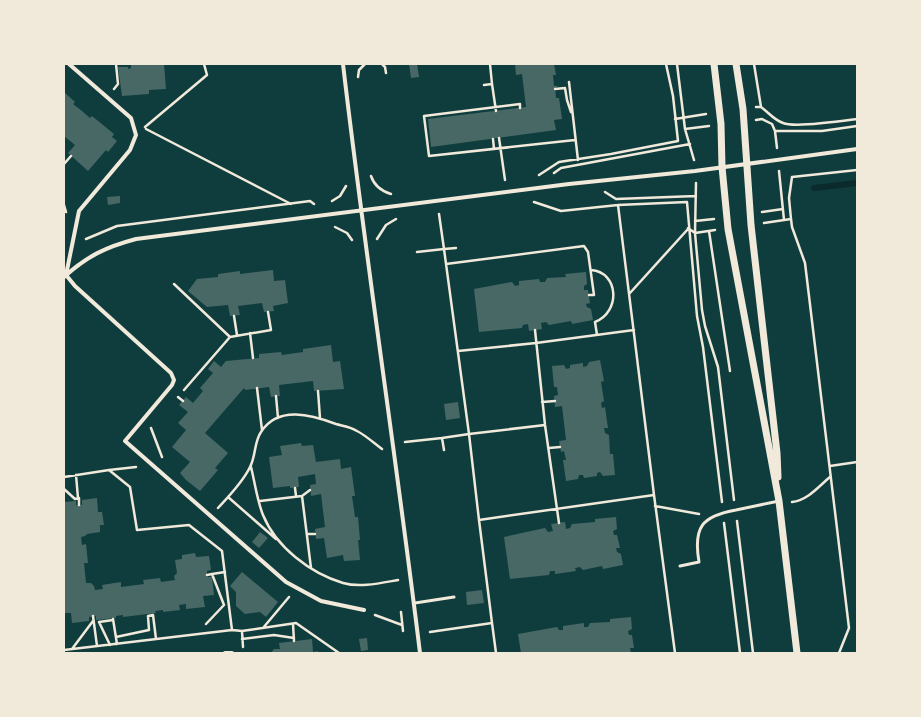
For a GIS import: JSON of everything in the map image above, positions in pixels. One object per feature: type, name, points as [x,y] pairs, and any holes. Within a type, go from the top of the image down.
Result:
[{"type":"street","points":[[65,276],[79,211],[130,150],[136,135],[131,118],[69,64]]},
{"type":"street","points":[[344,64],[361,210],[415,603],[420,653]]},
{"type":"street","points":[[714,64],[721,124],[722,167],[728,229],[779,501],[797,653]]},
{"type":"street","points":[[736,64],[742,99],[748,164],[751,225],[777,453],[779,501]]},
{"type":"street","points":[[65,276],[88,257],[107,247],[136,239],[532,189],[748,164],[857,149]]},
{"type":"street","points":[[65,276],[171,373],[174,380],[172,385],[125,441],[286,582],[321,601],[364,610]]},
{"type":"street","points":[[225,653],[232,653]]},
{"type":"lane","points":[[680,566],[699,562],[697,539],[699,531],[703,524],[715,514],[779,501]]},
{"type":"lane","points":[[415,603],[454,597]]},
{"type":"path","points":[[107,97],[118,84],[116,64]]},
{"type":"path","points":[[136,135],[207,75],[204,64]]},
{"type":"path","points":[[359,83],[359,70],[365,64]]},
{"type":"path","points":[[382,64],[386,73]]},
{"type":"path","points":[[490,64],[496,111]]},
{"type":"path","points":[[536,177],[559,162],[578,160],[678,141],[672,90],[666,64]]},
{"type":"path","points":[[677,64],[681,96]]},
{"type":"path","points":[[754,64],[761,106],[778,121],[785,124],[822,124],[857,119]]},
{"type":"path","points":[[569,82],[578,160]]},
{"type":"path","points":[[484,85],[492,84]]},
{"type":"path","points":[[555,89],[565,88],[566,100],[573,116]]},
{"type":"path","points":[[520,108],[520,104],[424,116],[429,156],[575,140]]},
{"type":"path","points":[[752,108],[761,106]]},
{"type":"path","points":[[675,119],[711,114]]},
{"type":"path","points":[[754,120],[762,119],[772,124],[776,131],[784,220]]},
{"type":"path","points":[[685,129],[713,125]]},
{"type":"path","points":[[776,131],[822,131],[857,126]]},
{"type":"path","points":[[144,128],[291,204]]},
{"type":"path","points":[[499,138],[505,181]]},
{"type":"path","points":[[493,139],[494,149]]},
{"type":"path","points":[[532,189],[561,168],[690,144]]},
{"type":"path","points":[[64,164],[71,156]]},
{"type":"path","points":[[370,170],[371,177],[376,185],[383,191],[394,194],[396,219]]},
{"type":"path","points":[[839,653],[849,628],[805,263],[792,227],[788,198],[792,177],[857,170]]},
{"type":"path","points":[[498,182],[513,180]]},
{"type":"path","points":[[329,203],[340,196],[348,181]]},
{"type":"path","points":[[595,182],[605,193],[616,199],[696,196]]},
{"type":"path","points":[[310,202],[317,206]]},
{"type":"path","points":[[527,202],[534,202],[561,211],[618,204],[687,202],[688,228],[697,316],[703,347],[740,653]]},
{"type":"path","points":[[618,204],[675,653]]},
{"type":"path","points":[[759,213],[783,209]]},
{"type":"path","points":[[432,215],[447,213]]},
{"type":"path","points":[[439,214],[469,434],[496,653]]},
{"type":"path","points":[[377,240],[386,225],[396,219],[403,218]]},
{"type":"path","points":[[695,221],[718,218]]},
{"type":"path","points":[[760,224],[791,219]]},
{"type":"path","points":[[332,227],[335,226],[347,233],[354,243]]},
{"type":"path","points":[[688,228],[695,232],[728,229]]},
{"type":"path","points":[[630,293],[688,228]]},
{"type":"path","points":[[710,231],[730,371]]},
{"type":"path","points":[[695,232],[703,315],[718,366],[753,653]]},
{"type":"path","points":[[446,264],[582,246],[588,249],[594,295],[589,296]]},
{"type":"path","points":[[417,252],[456,248]]},
{"type":"path","points":[[590,270],[598,272],[605,277],[614,293],[610,311],[603,318],[595,322],[598,335]]},
{"type":"path","points":[[174,284],[230,337]]},
{"type":"path","points":[[173,402],[230,337],[271,330],[268,312]]},
{"type":"path","points":[[234,316],[237,335]]},
{"type":"path","points":[[534,330],[542,402],[559,523]]},
{"type":"path","points":[[458,351],[536,343],[634,330]]},
{"type":"path","points":[[250,333],[253,358]]},
{"type":"path","points":[[208,362],[211,365]]},
{"type":"path","points":[[257,388],[262,430]]},
{"type":"path","points":[[318,391],[320,418]]},
{"type":"path","points":[[276,396],[278,418]]},
{"type":"path","points":[[178,397],[183,401]]},
{"type":"path","points":[[542,402],[555,401]]},
{"type":"path","points":[[196,530],[228,497],[250,466],[258,436],[269,422],[292,413],[320,418],[356,430],[382,449],[405,447],[404,436]]},
{"type":"path","points":[[155,423],[151,428],[164,463]]},
{"type":"path","points":[[405,442],[545,425]]},
{"type":"path","points":[[442,438],[444,450]]},
{"type":"path","points":[[381,441],[383,457]]},
{"type":"path","points":[[548,448],[560,446]]},
{"type":"path","points":[[830,466],[857,462]]},
{"type":"path","points":[[250,466],[263,515],[278,541]]},
{"type":"path","points":[[64,477],[109,470],[130,487],[137,530],[189,525],[222,551],[232,630]]},
{"type":"path","points":[[76,475],[77,499],[79,505]]},
{"type":"path","points":[[790,502],[798,502],[831,476]]},
{"type":"path","points":[[295,488],[296,496]]},
{"type":"path","points":[[64,489],[77,499]]},
{"type":"path","points":[[260,501],[302,496],[310,490]]},
{"type":"path","points":[[479,520],[654,495]]},
{"type":"path","points":[[302,496],[311,568]]},
{"type":"path","points":[[228,497],[311,568],[348,584],[398,580],[399,588]]},
{"type":"path","points":[[656,506],[691,513],[715,514]]},
{"type":"path","points":[[307,534],[315,534]]},
{"type":"path","points":[[207,575],[225,572]]},
{"type":"path","points":[[206,624],[224,605],[212,574]]},
{"type":"path","points":[[263,628],[289,597],[285,594]]},
{"type":"path","points":[[401,610],[405,638],[430,635],[430,631],[492,623]]},
{"type":"path","points":[[116,637],[149,630],[148,616],[153,614],[156,639]]},
{"type":"path","points":[[93,616],[97,646]]},
{"type":"path","points":[[384,618],[402,625]]},
{"type":"path","points":[[110,645],[99,622],[113,619],[117,644]]},
{"type":"path","points":[[71,649],[93,621]]},
{"type":"path","points":[[64,650],[232,630],[242,631],[296,623],[339,653]]},
{"type":"path","points":[[244,639],[274,635],[294,640],[293,624]]},
{"type":"path","points":[[242,631],[244,639],[244,653]]},
{"type":"building","points":[[131,64],[164,64],[166,89],[149,90],[149,94],[122,96],[118,67],[128,67],[128,69],[131,68]]},
{"type":"building","points":[[409,64],[417,64],[419,77],[411,78]]},
{"type":"building","points":[[515,64],[554,64],[556,75],[553,75],[554,86],[558,86],[555,88],[556,98],[559,98],[562,119],[554,120],[556,130],[431,147],[428,119],[526,107],[522,74],[516,75]]},
{"type":"building","points":[[64,92],[75,102],[73,104],[90,118],[92,116],[114,134],[112,137],[117,141],[108,152],[106,150],[88,171],[68,153],[75,145],[64,136]]},
{"type":"building","points":[[120,196],[120,203],[108,205],[107,197]]},
{"type":"building","points":[[273,270],[274,281],[285,280],[288,303],[273,306],[274,311],[264,312],[262,303],[238,306],[240,315],[230,316],[228,305],[207,307],[188,291],[197,279],[218,277],[218,274],[240,271],[240,274]]},
{"type":"building","points":[[586,272],[587,284],[584,286],[584,290],[588,290],[590,303],[586,304],[587,307],[591,309],[593,320],[572,324],[571,321],[549,325],[546,322],[541,323],[542,329],[529,331],[528,324],[523,325],[522,328],[479,332],[474,289],[512,282],[515,286],[519,285],[519,281],[539,279],[540,282],[545,282],[547,278],[566,277],[565,274]]},
{"type":"building","points":[[331,345],[333,362],[340,361],[344,389],[314,391],[313,381],[279,385],[280,396],[271,397],[269,387],[245,390],[244,388],[205,433],[228,453],[215,468],[218,470],[200,491],[186,480],[180,473],[190,462],[172,447],[186,430],[178,423],[188,412],[179,405],[186,397],[193,403],[203,391],[200,388],[213,373],[208,369],[214,361],[221,367],[226,361],[259,358],[259,354],[281,352],[282,355],[303,352],[303,349]]},
{"type":"building","points":[[600,360],[604,381],[601,382],[604,401],[601,403],[602,408],[605,407],[608,428],[604,428],[605,433],[609,435],[610,454],[613,454],[615,475],[603,476],[600,472],[597,473],[597,476],[584,478],[583,475],[579,475],[578,479],[566,481],[563,460],[566,460],[564,451],[561,452],[559,441],[566,440],[562,406],[555,407],[554,396],[558,395],[557,387],[554,387],[552,366],[564,365],[566,369],[570,368],[570,365],[583,363],[583,367],[587,366],[589,362]]},
{"type":"building","points":[[458,402],[460,418],[446,420],[444,404]]},
{"type":"building","points":[[301,443],[302,446],[313,445],[316,462],[340,459],[341,469],[351,467],[355,496],[352,496],[355,517],[358,517],[360,560],[344,561],[343,555],[327,558],[324,538],[316,539],[315,529],[325,527],[321,494],[311,496],[310,485],[316,484],[315,474],[298,477],[299,487],[290,488],[290,486],[273,488],[269,457],[282,455],[280,446]]},
{"type":"building","points":[[97,498],[98,512],[102,512],[104,525],[100,525],[100,532],[87,534],[81,537],[82,545],[86,544],[88,563],[84,563],[86,583],[91,583],[95,590],[103,589],[102,585],[121,582],[121,587],[144,584],[143,580],[160,578],[161,582],[175,580],[174,576],[177,573],[175,560],[182,559],[182,555],[195,553],[196,557],[209,556],[211,570],[207,571],[207,577],[212,577],[214,595],[203,596],[205,607],[186,609],[186,604],[179,605],[180,610],[163,612],[163,610],[155,611],[156,613],[123,617],[123,615],[116,616],[116,618],[96,620],[96,616],[89,617],[89,621],[72,623],[71,613],[64,613],[64,502],[76,501],[76,505],[82,505],[82,500]]},
{"type":"building","points":[[616,517],[617,529],[613,531],[614,535],[617,535],[620,548],[616,548],[617,552],[621,554],[623,565],[603,569],[602,566],[583,570],[580,567],[575,568],[576,571],[555,574],[555,571],[550,571],[549,575],[510,579],[504,537],[545,528],[548,532],[553,531],[551,524],[565,522],[566,529],[570,528],[572,524],[595,522],[595,519]]},
{"type":"building","points":[[260,532],[268,538],[259,548],[252,542]]},
{"type":"building","points":[[242,572],[278,602],[266,617],[260,612],[245,614],[236,606],[236,592],[230,586]]},
{"type":"building","points":[[482,590],[484,603],[467,605],[466,592]]},
{"type":"building","points":[[631,617],[632,629],[628,631],[629,635],[632,635],[634,648],[630,648],[631,653],[521,653],[518,634],[557,627],[559,630],[563,630],[563,626],[584,623],[584,627],[588,627],[590,623],[610,622],[610,619]]},
{"type":"building","points":[[367,638],[368,650],[361,651],[359,639]]},
{"type":"building","points":[[312,639],[313,652],[318,651],[318,653],[271,653],[274,649],[280,649],[279,643]]},
{"type":"waterway","points":[[814,188],[857,183]]}]
